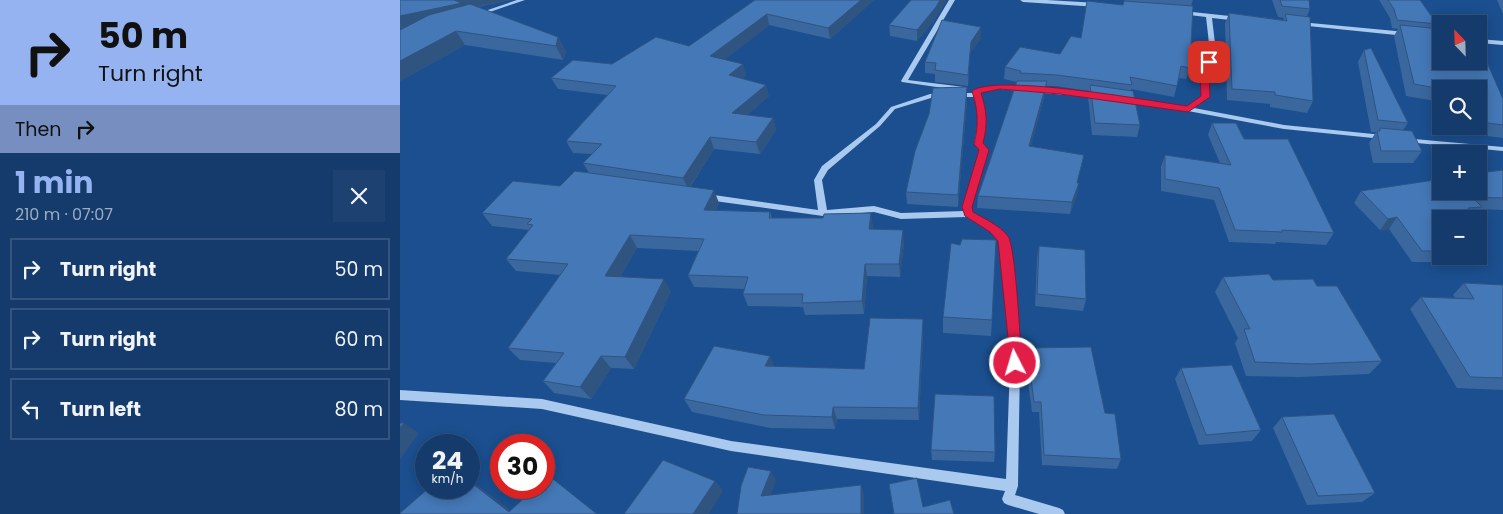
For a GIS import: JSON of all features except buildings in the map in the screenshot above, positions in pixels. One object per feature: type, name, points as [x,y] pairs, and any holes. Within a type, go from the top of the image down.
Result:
[{"type":"street","points":[[476,15],[522,0]]},
{"type":"street","points":[[952,0],[904,81],[977,93]]},
{"type":"street","points":[[1023,0],[1104,6]]},
{"type":"street","points":[[1180,12],[1248,19]]},
{"type":"street","points":[[1188,109],[1206,97],[1204,72],[1213,52],[1209,16]]},
{"type":"street","points":[[1296,24],[1412,34]]},
{"type":"street","points":[[1488,42],[1503,43]]},
{"type":"street","points":[[823,213],[818,180],[825,168],[878,125],[892,108],[930,96],[977,93],[1000,87],[1105,97]]},
{"type":"street","points":[[968,214],[967,207],[984,150],[978,144],[983,126],[982,111],[977,93]]},
{"type":"street","points":[[1114,98],[1188,109],[1284,127],[1389,138]]},
{"type":"street","points":[[1398,139],[1503,149]]},
{"type":"street","points":[[695,195],[823,213],[874,209],[901,216],[968,214],[994,229],[1004,239],[1008,261],[1015,363],[1012,486],[1008,499],[1059,514]]},
{"type":"street","points":[[400,395],[542,404],[731,446],[1012,486]]},
{"type":"route","points":[[1015,363],[1008,261],[1004,239],[994,229],[968,214],[967,207],[984,150],[978,144],[983,126],[982,111],[976,91],[1000,87],[1060,91],[1188,109],[1206,97],[1204,72],[1209,62]]}]
